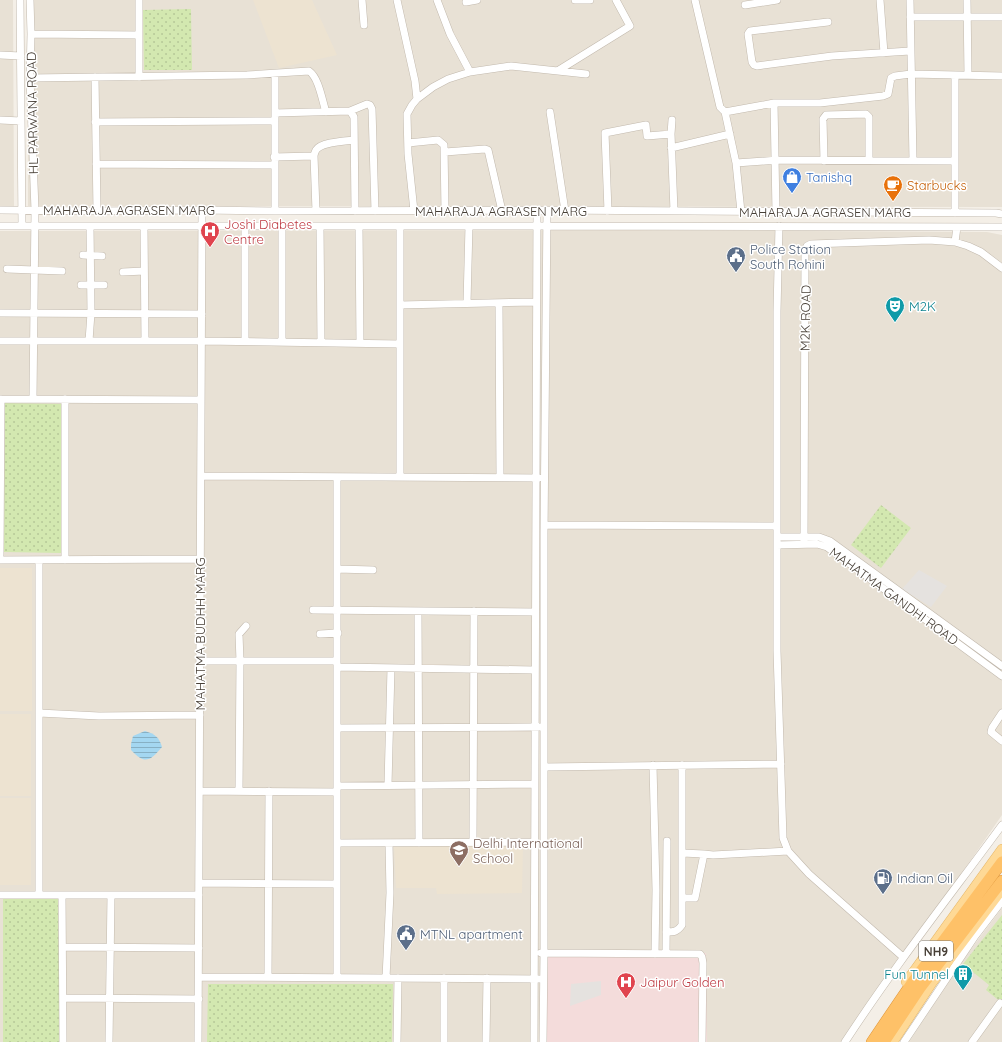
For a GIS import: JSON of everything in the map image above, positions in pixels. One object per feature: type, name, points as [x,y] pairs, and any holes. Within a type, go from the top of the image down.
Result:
[{"type":"highway","name":"NH9","points":[[872,1042],[912,983],[1002,862]]},
{"type":"highway","name":"NH9","points":[[884,1042],[920,988],[1002,881]]},
{"type":"main road","points":[[867,1042],[916,968],[1002,849]]},
{"type":"main road","points":[[893,1042],[932,983],[1002,890]]},
{"type":"street","name":"HL PARWANA ROAD","points":[[20,0],[22,226]]},
{"type":"street","name":"HL PARWANA ROAD","points":[[30,0],[30,78],[35,210],[33,399]]},
{"type":"street","points":[[139,0],[139,76]]},
{"type":"street","points":[[362,0],[364,25]]},
{"type":"street","points":[[397,0],[418,99]]},
{"type":"street","points":[[437,0],[450,34],[470,72]]},
{"type":"street","points":[[466,2],[477,0]]},
{"type":"street","points":[[575,0],[590,0]]},
{"type":"street","points":[[559,70],[630,26],[616,0]]},
{"type":"street","points":[[695,0],[720,107],[725,112],[730,134],[736,163],[741,212]]},
{"type":"street","points":[[746,5],[777,0]]},
{"type":"street","points":[[880,0],[884,53]]},
{"type":"street","points":[[910,0],[912,160]]},
{"type":"street","points":[[968,0],[968,75]]},
{"type":"street","points":[[910,17],[1002,17]]},
{"type":"street","points":[[828,22],[750,31],[748,34],[752,62],[757,66],[832,56],[910,51]]},
{"type":"street","points":[[31,34],[139,35]]},
{"type":"street","points":[[0,55],[21,56]]},
{"type":"street","points":[[414,211],[407,114],[412,105],[433,87],[448,79],[470,72],[511,66],[586,74]]},
{"type":"street","points":[[30,78],[247,75],[309,71],[313,74],[316,80],[326,112]]},
{"type":"street","points":[[274,211],[275,74]]},
{"type":"street","points":[[725,112],[774,104],[820,103],[883,96],[888,94],[891,78],[911,74],[1002,76]]},
{"type":"street","points":[[955,75],[955,212]]},
{"type":"street","points":[[95,77],[97,212]]},
{"type":"street","points":[[95,122],[274,117],[350,111],[367,104],[372,108],[375,211]]},
{"type":"street","points":[[774,104],[776,212]]},
{"type":"street","points":[[350,111],[354,117],[354,211]]},
{"type":"street","points":[[550,112],[565,211]]},
{"type":"street","points":[[824,161],[823,119],[826,115],[866,114],[869,117],[869,160]]},
{"type":"street","points":[[0,120],[21,120]]},
{"type":"street","points":[[672,120],[671,148],[674,211]]},
{"type":"street","points":[[608,211],[605,132],[646,125],[647,136],[671,134]]},
{"type":"street","points":[[671,148],[730,134]]},
{"type":"street","points":[[316,211],[314,156],[316,150],[319,146],[354,140]]},
{"type":"street","points":[[408,143],[438,140],[444,145],[445,211]]},
{"type":"street","points":[[445,152],[488,150],[502,210]]},
{"type":"street","points":[[274,157],[314,156]]},
{"type":"street","points":[[736,163],[774,160],[955,161]]},
{"type":"street","points":[[96,164],[274,165]]},
{"type":"street","name":"MAHARAJA AGRASEN MARG","points":[[0,210],[97,212],[202,210],[547,210],[955,212],[1002,214]]},
{"type":"street","name":"MAHATMA BUDHH MARG","points":[[198,1042],[202,210]]},
{"type":"street","points":[[534,1042],[534,670],[537,210]]},
{"type":"street","points":[[543,1042],[544,526],[547,210]]},
{"type":"street","name":"MAHARAJA AGRASEN MARG","points":[[0,226],[1002,227]]},
{"type":"street","points":[[89,341],[91,313],[90,285],[86,255],[90,226]]},
{"type":"street","points":[[144,226],[145,341]]},
{"type":"street","points":[[245,226],[245,342]]},
{"type":"street","points":[[282,226],[282,342]]},
{"type":"street","points":[[320,226],[322,343]]},
{"type":"street","points":[[359,226],[360,343]]},
{"type":"street","points":[[400,226],[400,477]]},
{"type":"street","points":[[467,303],[469,226]]},
{"type":"street","points":[[779,226],[777,650],[783,838],[788,851],[809,874],[903,957]]},
{"type":"street","points":[[955,242],[957,227]]},
{"type":"street","name":"M2K ROAD","points":[[804,541],[805,251],[807,246],[811,244],[929,240],[955,242],[981,252],[1002,268]]},
{"type":"street","points":[[86,255],[102,256]]},
{"type":"street","points":[[7,269],[62,271]]},
{"type":"street","points":[[123,272],[144,271]]},
{"type":"street","points":[[81,285],[104,285]]},
{"type":"street","points":[[400,305],[536,302]]},
{"type":"street","points":[[499,303],[500,477]]},
{"type":"street","points":[[0,313],[202,314]]},
{"type":"street","points":[[0,341],[202,341],[400,344]]},
{"type":"street","points":[[0,555],[0,399],[201,400]]},
{"type":"street","points":[[65,399],[65,560]]},
{"type":"street","points":[[201,476],[545,478]]},
{"type":"street","points":[[337,477],[337,977]]},
{"type":"street","points":[[544,526],[777,526]]},
{"type":"street","name":"MAHATMA GANDHI ROAD","points":[[777,537],[804,541],[827,547],[1002,676]]},
{"type":"street","name":"MAHATMA GANDHI ROAD","points":[[777,545],[819,538],[830,541],[1002,666]]},
{"type":"street","points":[[0,560],[201,559]]},
{"type":"street","points":[[39,560],[39,895]]},
{"type":"street","points":[[337,569],[373,570]]},
{"type":"street","points":[[313,610],[535,612]]},
{"type":"street","points":[[418,611],[419,843]]},
{"type":"street","points":[[473,842],[474,611]]},
{"type":"street","points":[[239,791],[239,634],[246,626]]},
{"type":"street","points":[[320,634],[338,633]]},
{"type":"street","points":[[200,661],[337,664],[391,668],[534,670]]},
{"type":"street","points":[[388,785],[391,668]]},
{"type":"street","points":[[39,713],[99,716],[200,715]]},
{"type":"street","points":[[1002,713],[991,732],[1002,741]]},
{"type":"street","points":[[337,728],[544,727]]},
{"type":"street","points":[[544,767],[781,764]]},
{"type":"street","points":[[653,765],[656,890],[655,954]]},
{"type":"street","points":[[666,932],[675,932],[682,925],[682,765]]},
{"type":"street","points":[[200,791],[337,789],[388,785],[535,784]]},
{"type":"street","points":[[268,977],[269,791]]},
{"type":"street","points":[[845,1042],[903,957],[1002,825]]},
{"type":"street","points":[[666,954],[667,841]]},
{"type":"street","points":[[337,843],[535,842]]},
{"type":"street","points":[[386,978],[390,893],[389,843]]},
{"type":"street","points":[[682,854],[714,855],[788,851]]},
{"type":"street","points":[[682,898],[695,898],[704,854]]},
{"type":"street","points":[[199,882],[337,884]]},
{"type":"street","points":[[0,895],[199,896]]},
{"type":"street","points":[[62,895],[64,1042]]},
{"type":"street","points":[[109,1042],[111,895]]},
{"type":"street","points":[[905,1041],[975,936],[1002,901]]},
{"type":"street","points":[[63,947],[199,948]]},
{"type":"street","points":[[534,954],[700,954],[702,957],[702,1042]]},
{"type":"street","points":[[199,977],[543,979]]},
{"type":"street","points":[[397,1042],[398,978]]},
{"type":"street","points":[[444,978],[444,1042]]},
{"type":"street","points":[[486,1042],[487,978]]},
{"type":"street","points":[[63,998],[198,999]]},
{"type":"street","points":[[972,1042],[1000,1003]]},
{"type":"shaded area","points":[[0,0],[13,0],[14,207],[0,207]]},
{"type":"shaded area","points":[[28,0],[1002,0],[1002,207],[28,206]]},
{"type":"shaded area","points":[[253,0],[312,0],[337,55],[279,68]]},
{"type":"shaded area","points":[[635,230],[987,232],[1002,235],[1002,815],[845,1042],[0,1042],[0,231]]},
{"type":"shaded area","points":[[0,568],[32,568],[32,711],[0,711]]},
{"type":"shaded area","points":[[919,570],[947,586],[931,607],[902,589]]},
{"type":"shaded area","points":[[0,714],[31,714],[31,796],[0,796]]},
{"type":"shaded area","points":[[0,798],[31,798],[31,885],[0,885]]},
{"type":"shaded area","name":"Delhi International School","points":[[523,845],[522,893],[437,894],[436,888],[396,888],[394,846]]},
{"type":"shaded area","points":[[1002,908],[1002,1042],[909,1042],[962,961]]},
{"type":"shaded area","name":"Jaipur Golden","points":[[706,953],[707,1042],[547,1042],[546,956]]},
{"type":"shaded area","points":[[601,981],[601,995],[570,1006],[571,984]]},
{"type":"green space","points":[[191,9],[192,70],[144,70],[143,10]]},
{"type":"green space","points":[[5,403],[62,404],[61,553],[4,552]]},
{"type":"green space","points":[[881,505],[911,528],[881,568],[851,545]]},
{"type":"green space","points":[[3,899],[59,899],[63,1042],[3,1042]]},
{"type":"green space","points":[[1002,915],[1002,1003],[986,990],[989,985],[963,964]]},
{"type":"green space","points":[[208,984],[393,984],[392,1042],[207,1042]]},
{"type":"water","points":[[145,731],[156,736],[162,747],[151,758],[147,759],[140,758],[131,750],[133,736]]},
{"type":"place","name":"Tanishq","points":[[792,194]]},
{"type":"place","name":"Starbucks","points":[[893,202]]},
{"type":"place","name":"Joshi Diabetes Centre","points":[[210,248]]},
{"type":"place","name":"Police Station South Rohini","points":[[736,273]]},
{"type":"place","name":"M2K","points":[[895,323]]},
{"type":"place","name":"Delhi International School","points":[[459,867]]},
{"type":"place","name":"Indian Oil","points":[[883,895]]},
{"type":"place","name":"MTNL apartment","points":[[406,951]]},
{"type":"place","name":"Fun Tunnel","points":[[963,991]]},
{"type":"place","name":"Jaipur Golden","points":[[626,999]]}]
